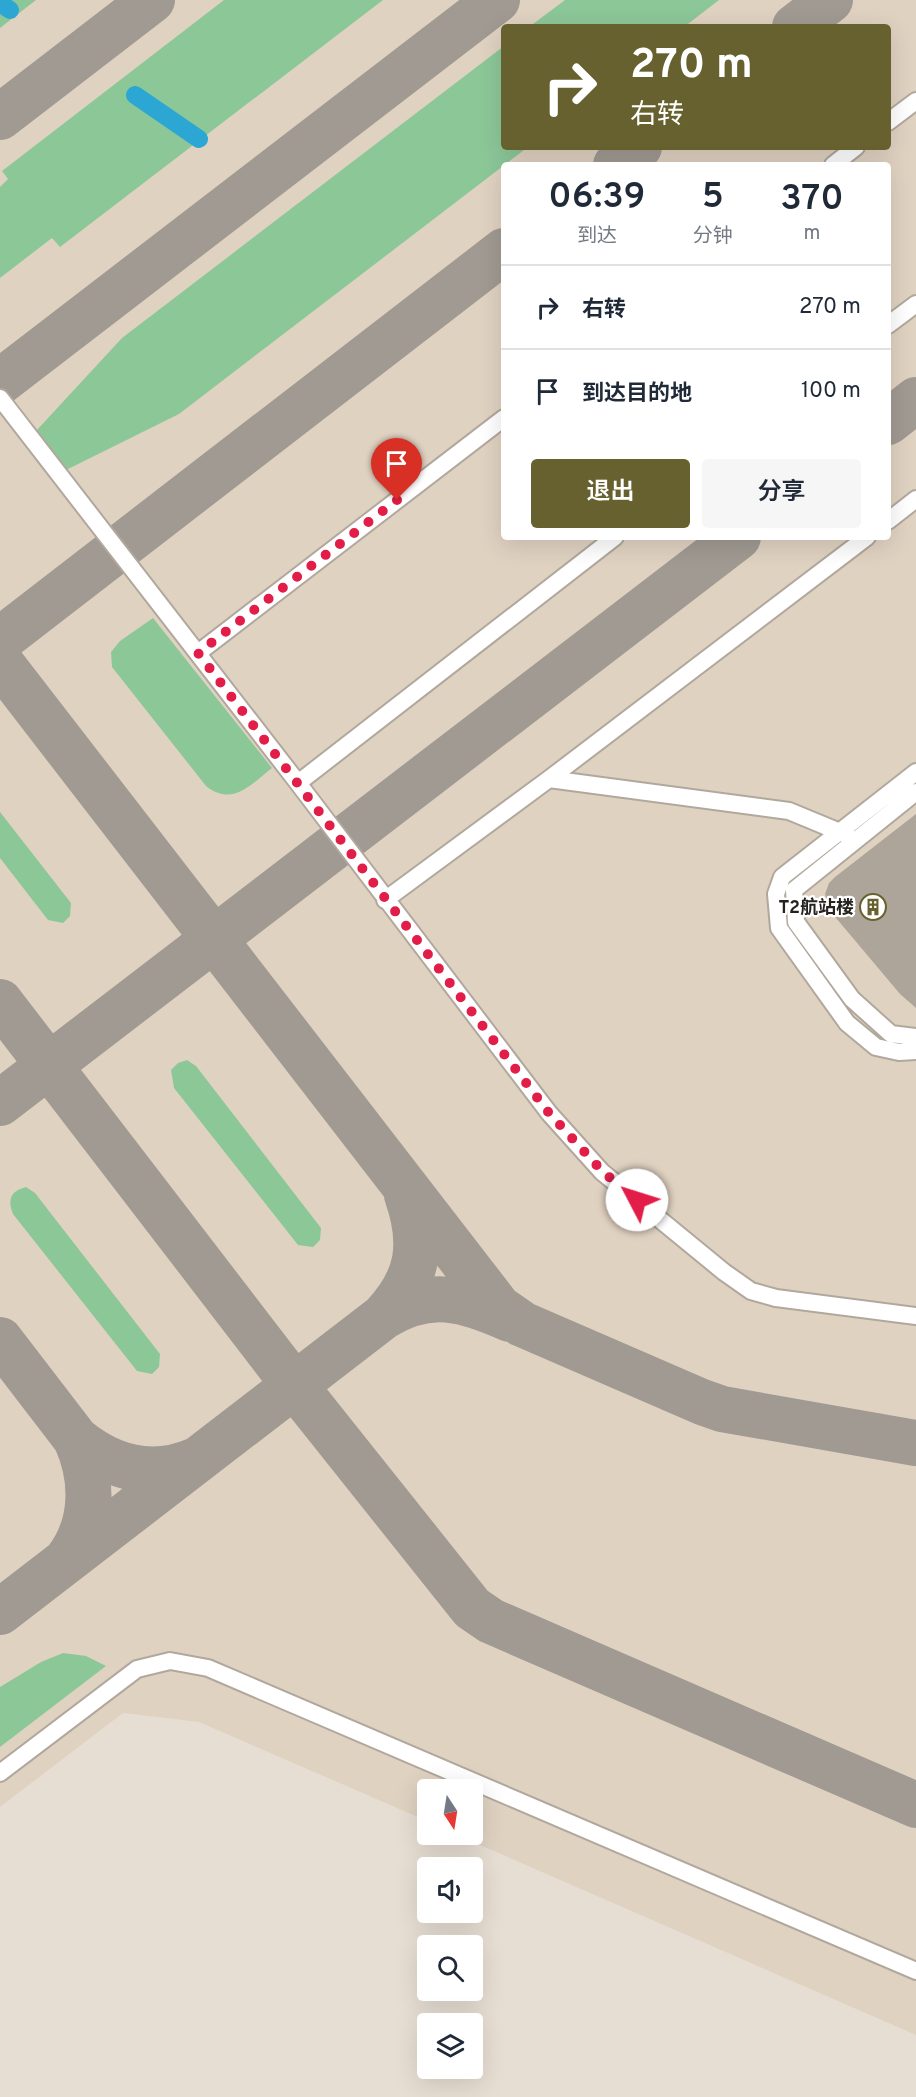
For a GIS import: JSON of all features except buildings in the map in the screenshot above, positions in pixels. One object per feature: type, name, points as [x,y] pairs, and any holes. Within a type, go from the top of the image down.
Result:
[{"type":"lane","points":[[891,120],[916,101]]},
{"type":"lane","points":[[837,162],[852,150]]},
{"type":"lane","points":[[891,323],[916,304]]},
{"type":"lane","points":[[0,399],[577,1146],[603,1172],[736,1282],[752,1291],[776,1298],[916,1316]]},
{"type":"lane","points":[[198,653],[501,420]]},
{"type":"lane","points":[[891,519],[916,499]]},
{"type":"lane","points":[[298,783],[611,540]]},
{"type":"lane","points":[[385,900],[549,779],[863,540]]},
{"type":"lane","points":[[916,772],[782,877],[776,894],[778,928],[847,1023],[876,1047],[899,1052],[916,1051]]},
{"type":"lane","points":[[549,779],[789,811],[841,831],[856,841]]},
{"type":"lane","points":[[916,792],[794,890],[796,922],[852,999],[891,1034],[916,1037]]},
{"type":"lane","points":[[0,1773],[137,1669],[170,1661],[208,1668],[916,1971]]},
{"type":"shaded area","points":[[0,0],[916,0],[916,2035],[480,1845],[483,1845],[483,1779],[417,1779],[417,1817],[199,1722],[123,1713],[0,1807]]},
{"type":"green space","points":[[0,0],[36,0],[0,28]]},
{"type":"green space","points":[[224,0],[383,0],[60,247],[52,238],[0,278],[0,187],[8,179],[2,171]]},
{"type":"green space","points":[[565,0],[719,0],[688,24],[533,24]]},
{"type":"green space","points":[[501,48],[501,150],[524,150],[508,162],[501,162],[501,168],[179,414],[66,470],[36,431],[122,338]]},
{"type":"green space","points":[[153,618],[272,768],[249,787],[233,794],[225,794],[206,786],[112,667],[111,652],[120,641]]},
{"type":"green space","points":[[0,812],[71,903],[70,916],[63,923],[48,920],[0,858]]},
{"type":"green space","points":[[187,1060],[196,1066],[321,1228],[320,1240],[313,1247],[298,1245],[174,1088],[171,1070],[178,1063]]},
{"type":"green space","points":[[26,1187],[35,1193],[160,1354],[159,1367],[152,1374],[137,1371],[13,1214],[10,1204],[12,1196]]},
{"type":"green space","points":[[63,1653],[86,1656],[106,1666],[0,1747],[0,1687],[41,1662]]},
{"type":"waterway","points":[[0,3],[10,10]]},
{"type":"waterway","points":[[135,95],[199,139]]},
{"type":"taxiway","points":[[0,117],[152,0]]},
{"type":"taxiway","points":[[0,382],[497,0]]},
{"type":"taxiway","points":[[799,24],[830,0]]},
{"type":"taxiway","points":[[620,162],[635,150]]},
{"type":"taxiway","points":[[0,640],[501,253]]},
{"type":"taxiway","points":[[891,420],[916,400]]},
{"type":"taxiway","points":[[0,1103],[734,540]]},
{"type":"taxiway","points":[[0,662],[499,1308],[522,1324],[722,1409],[916,1443]]},
{"type":"taxiway","points":[[0,1002],[295,1386],[472,1608],[491,1621],[916,1805]]},
{"type":"taxiway","points":[[0,1612],[383,1317],[404,1289],[415,1260],[415,1229],[407,1195]]},
{"type":"taxiway","points":[[383,1317],[416,1302],[446,1300],[477,1306],[510,1319]]},
{"type":"taxiway","points":[[0,1340],[76,1439]]},
{"type":"taxiway","points":[[66,1561],[82,1532],[88,1502],[86,1470],[76,1439],[103,1457],[133,1468],[164,1469],[196,1460]]},
{"type":"place","name":"T2航站楼","points":[[873,907]]},
{"type":"route","points":[[397,500],[198,653],[549,1113],[603,1172],[637,1200]]}]
